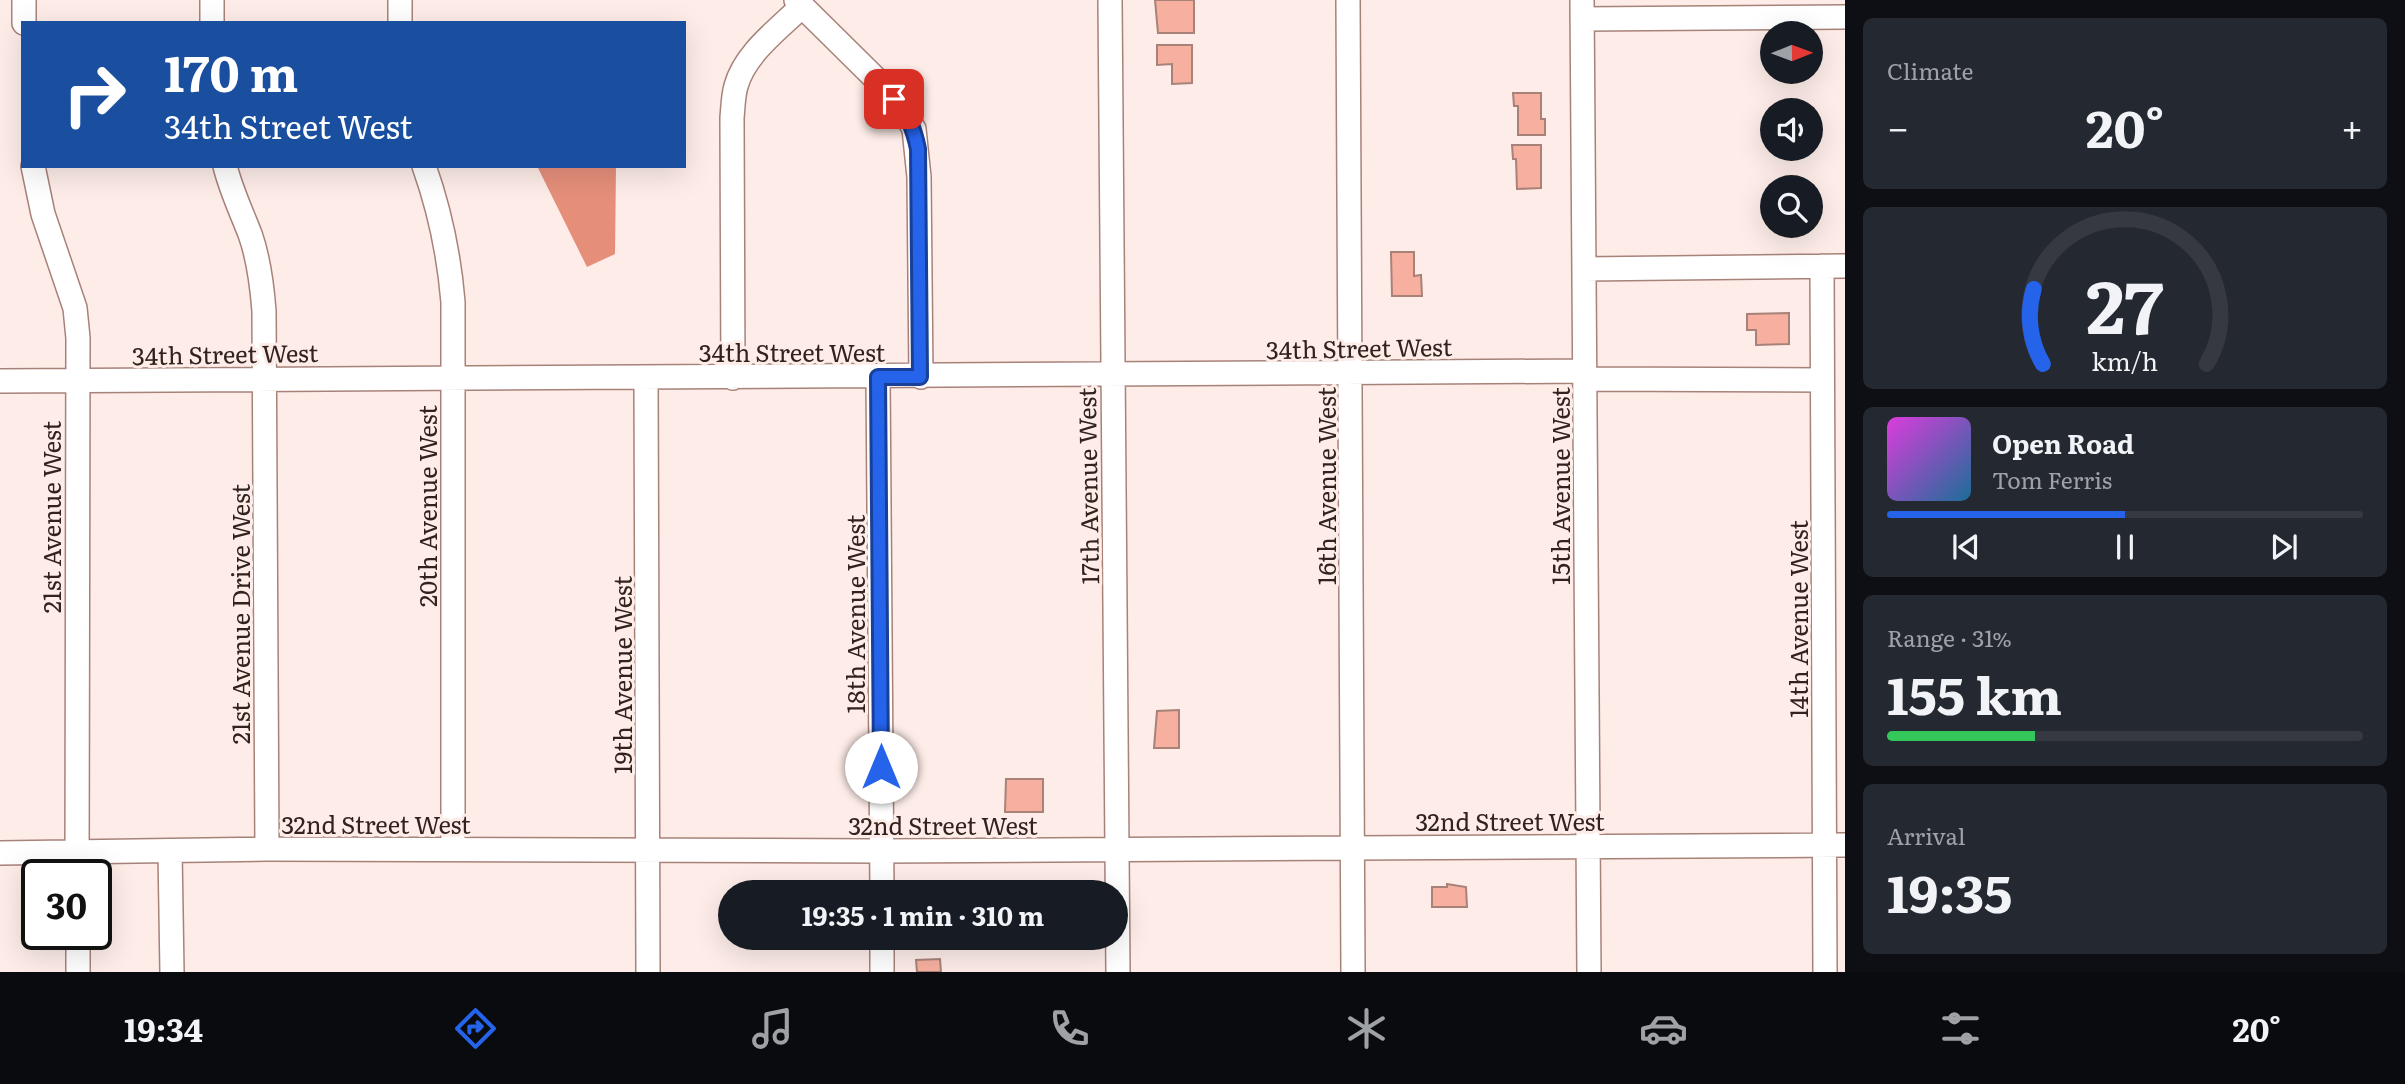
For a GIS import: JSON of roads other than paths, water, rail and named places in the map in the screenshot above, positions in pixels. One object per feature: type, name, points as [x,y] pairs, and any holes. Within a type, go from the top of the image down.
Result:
[{"type":"street","points":[[24,0],[24,21]]},
{"type":"street","points":[[212,0],[212,21]]},
{"type":"street","points":[[400,0],[400,21]]},
{"type":"street","name":"17th Avenue West","points":[[1110,0],[1118,972]]},
{"type":"street","name":"16th Avenue West","points":[[1348,0],[1353,972]]},
{"type":"street","points":[[733,378],[734,89],[743,69],[799,3],[885,88],[904,109],[914,129],[919,177],[920,377]]},
{"type":"street","points":[[1582,10],[1845,17]]},
{"type":"street","name":"15th Avenue West","points":[[1582,10],[1589,972]]},
{"type":"street","name":"21st Avenue West","points":[[33,168],[43,214],[75,308],[78,338],[77,859]]},
{"type":"street","name":"21st Avenue Drive West","points":[[226,168],[250,236],[261,277],[267,849]]},
{"type":"street","name":"20th Avenue West","points":[[425,168],[439,209],[450,272],[453,378],[453,849]]},
{"type":"street","points":[[1584,269],[1834,266]]},
{"type":"street","name":"14th Avenue West","points":[[1825,972],[1835,845],[1822,380],[1834,266]]},
{"type":"street","name":"34th Street West","points":[[0,382],[264,378],[1351,374],[1822,380]]},
{"type":"street","name":"18th Avenue West","points":[[878,377],[882,880]]},
{"type":"street","name":"19th Avenue West","points":[[646,378],[648,972]]},
{"type":"street","name":"32nd Street West","points":[[112,859],[170,851],[267,849],[882,851],[1835,845]]},
{"type":"street","points":[[170,851],[172,972]]},
{"type":"street","name":"32nd Street West","points":[[0,853],[42,859]]},
{"type":"street","points":[[78,950],[78,972]]},
{"type":"street","points":[[882,950],[882,972]]}]
